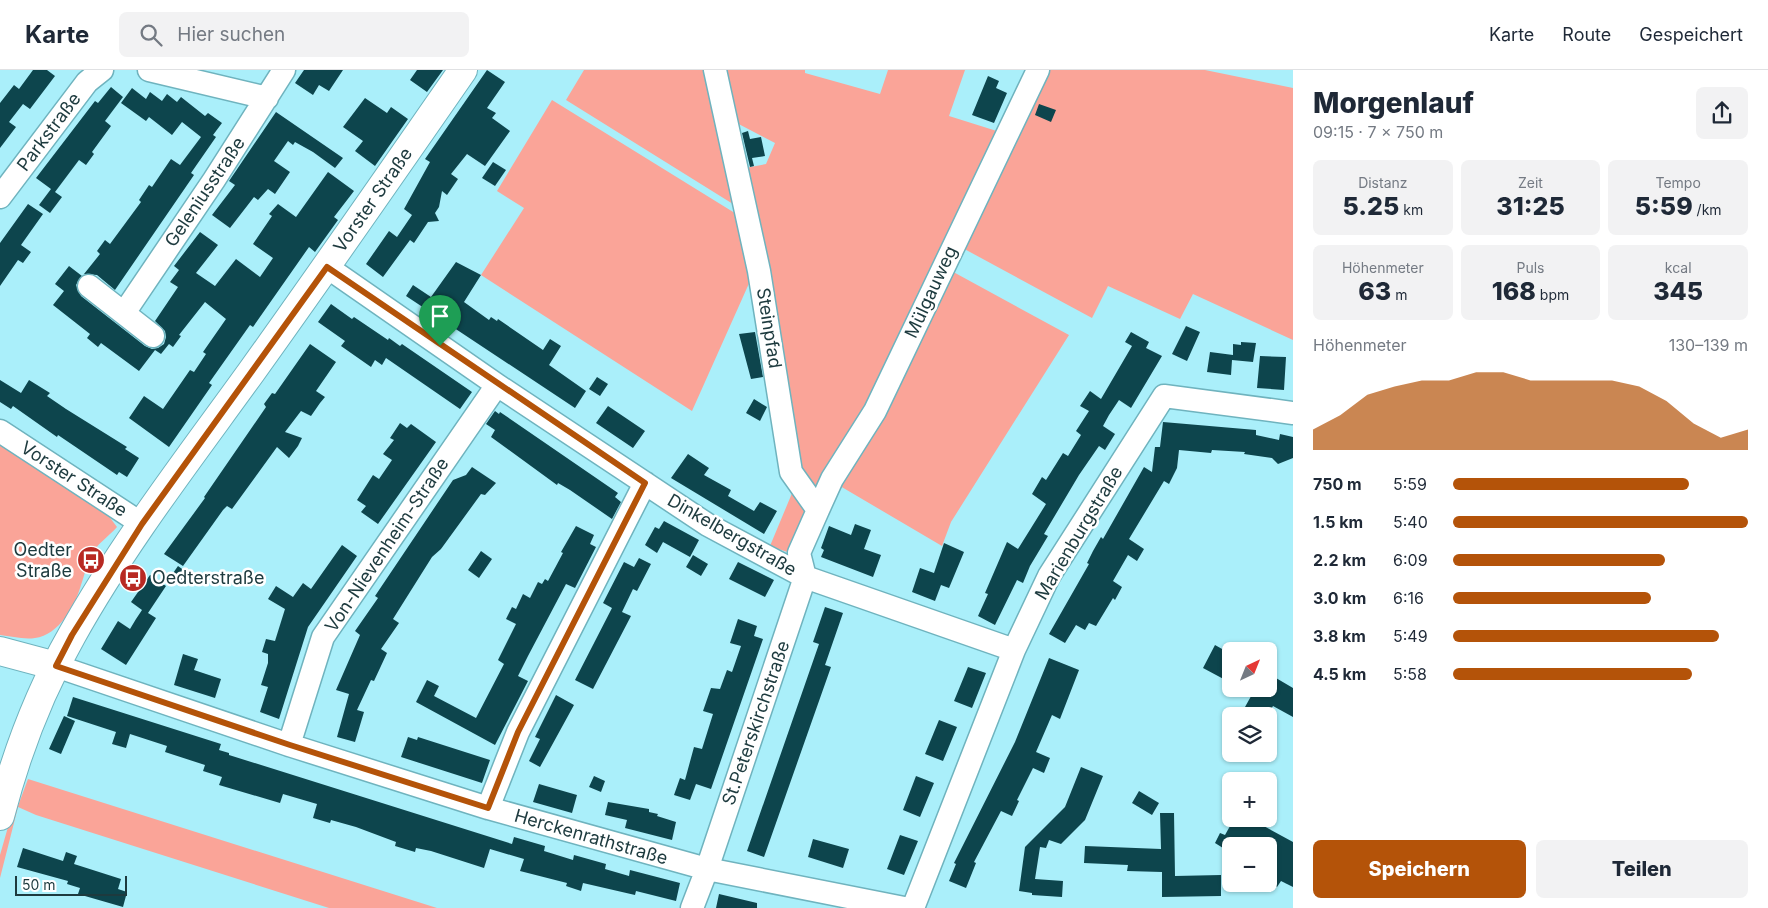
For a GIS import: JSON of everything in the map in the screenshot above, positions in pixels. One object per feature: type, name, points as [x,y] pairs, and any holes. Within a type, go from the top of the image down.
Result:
[{"type":"main road","name":"Vorster Straße","points":[[0,816],[8,785],[41,698],[72,635],[142,524],[327,267],[463,70]]},
{"type":"main road","points":[[0,651],[56,666]]},
{"type":"street","name":"Parkstraße","points":[[0,197],[87,82],[102,70]]},
{"type":"street","points":[[149,70],[267,98]]},
{"type":"street","name":"Geleniusstraße","points":[[124,313],[284,70]]},
{"type":"street","name":"Steinpfad","points":[[716,70],[759,271],[791,472],[818,510]]},
{"type":"street","name":"Mülgauweg","points":[[818,510],[832,479],[875,411],[1038,70]]},
{"type":"street","name":"Dinkelbergstraße","points":[[327,267],[497,385],[708,525],[805,577],[1014,650]]},
{"type":"street","points":[[89,286],[153,336]]},
{"type":"street","name":"Von-Nievenheim-Straße","points":[[290,745],[323,637],[497,385]]},
{"type":"street","name":"Marienburgstraße","points":[[913,908],[1014,650],[1050,576],[1164,396],[1293,413]]},
{"type":"street","name":"Vorster Straße","points":[[3,433],[142,524]]},
{"type":"street","points":[[488,808],[518,732],[645,483]]},
{"type":"street","points":[[805,577],[799,553],[818,510]]},
{"type":"street","name":"St.Peterskirchstraße","points":[[692,908],[707,870],[805,577]]},
{"type":"street","name":"Herckenrathstraße","points":[[56,666],[290,745],[488,808],[707,870],[904,908]]},
{"type":"shaded area","points":[[584,70],[713,70],[741,209],[566,100]]},
{"type":"shaded area","points":[[719,70],[805,70],[805,73],[880,94],[888,70],[965,70],[949,116],[1003,133],[818,498],[794,472],[740,169],[766,164],[775,143],[729,119]]},
{"type":"shaded area","points":[[1043,70],[1205,70],[1293,88],[1293,340],[1193,294],[1180,319],[1108,286],[1092,318],[957,245]]},
{"type":"shaded area","points":[[552,100],[738,215],[755,270],[692,411],[481,275],[524,208],[497,191]]},
{"type":"shaded area","points":[[946,268],[1069,335],[951,522],[942,546],[840,486]]},
{"type":"shaded area","points":[[0,443],[105,511],[117,527],[93,551],[75,602],[65,618],[44,636],[35,638],[0,635]]},
{"type":"shaded area","points":[[795,486],[812,507],[793,554],[770,546]]},
{"type":"shaded area","points":[[28,779],[437,908],[329,908],[36,815],[18,807],[0,878],[0,855],[14,806],[18,806]]},
{"type":"building","points":[[33,70],[47,70],[55,76],[30,109],[23,104],[9,122],[16,127],[0,148],[0,103],[14,85],[19,89]]},
{"type":"building","points":[[304,70],[343,70],[329,91],[319,85],[313,95],[295,83]]},
{"type":"building","points":[[417,70],[443,70],[427,92],[410,80]]},
{"type":"building","points":[[487,70],[505,82],[487,108],[496,113],[492,118],[510,131],[485,166],[467,154],[451,174],[458,179],[447,195],[442,191],[439,207],[435,213],[439,221],[428,222],[414,243],[410,240],[383,277],[366,264],[389,231],[397,237],[412,215],[404,209],[430,162],[425,159]]},
{"type":"building","points":[[988,76],[999,81],[996,88],[1007,93],[994,123],[972,115]]},
{"type":"building","points":[[111,87],[123,97],[105,121],[111,126],[92,152],[94,154],[86,165],[79,160],[55,192],[62,197],[50,213],[39,205],[51,189],[36,178],[95,101],[98,103]]},
{"type":"building","points":[[132,88],[146,99],[150,92],[162,101],[167,94],[177,102],[181,97],[205,116],[208,113],[222,123],[213,135],[216,137],[191,173],[194,175],[115,290],[97,275],[84,274],[100,254],[97,251],[105,240],[110,244],[141,202],[139,200],[149,185],[152,187],[171,159],[180,165],[201,137],[182,122],[172,135],[149,117],[146,121],[121,103]]},
{"type":"building","points":[[365,98],[387,113],[391,107],[408,119],[375,166],[355,151],[363,141],[343,127]]},
{"type":"building","points":[[1039,104],[1056,110],[1051,122],[1035,115]]},
{"type":"building","points":[[276,112],[343,158],[335,168],[313,152],[295,142],[293,145],[288,141],[274,161],[290,172],[275,194],[268,189],[258,200],[254,197],[230,228],[212,215],[235,185],[229,181]]},
{"type":"building","points":[[748,131],[750,139],[761,137],[765,156],[752,158],[754,166],[750,167],[742,133]]},
{"type":"building","points":[[493,162],[506,170],[495,186],[482,178]]},
{"type":"building","points":[[328,172],[354,191],[334,217],[338,220],[315,252],[309,247],[253,327],[250,325],[209,383],[212,385],[169,447],[129,418],[144,396],[163,409],[190,370],[194,372],[206,354],[203,352],[226,319],[205,302],[179,335],[181,336],[173,347],[169,344],[161,354],[155,350],[139,371],[101,343],[98,347],[87,338],[90,334],[53,305],[64,291],[55,284],[69,266],[82,276],[76,285],[81,296],[145,346],[152,349],[158,348],[164,344],[166,337],[165,331],[155,321],[178,287],[170,282],[179,270],[174,266],[200,232],[218,245],[196,273],[215,286],[236,259],[260,277],[273,258],[253,244],[272,216],[269,214],[278,204],[296,217]]},
{"type":"building","points":[[28,204],[43,214],[21,245],[31,252],[23,263],[18,260],[0,286],[0,243]]},
{"type":"building","points":[[456,262],[481,275],[464,302],[489,320],[491,317],[497,321],[498,319],[543,350],[550,339],[561,346],[549,365],[586,391],[575,408],[406,296],[413,285],[431,297]]},
{"type":"building","points":[[331,304],[388,340],[389,338],[400,346],[402,344],[472,392],[460,409],[386,358],[382,365],[375,360],[371,367],[341,346],[345,341],[318,322]]},
{"type":"building","points":[[1186,326],[1200,332],[1187,361],[1172,354]]},
{"type":"building","points":[[755,332],[763,377],[751,379],[739,334]]},
{"type":"building","points":[[1131,332],[1149,342],[1146,348],[1162,356],[1131,408],[1119,400],[1109,415],[1103,426],[1115,434],[1105,450],[1099,446],[1079,475],[1044,534],[1048,536],[1030,566],[1023,583],[1017,580],[995,625],[978,616],[988,594],[985,593],[1007,542],[1018,549],[1046,504],[1032,494],[1042,477],[1046,480],[1063,453],[1068,456],[1081,435],[1076,431],[1089,411],[1080,406],[1090,391],[1101,399],[1132,346],[1125,342]]},
{"type":"building","points":[[1241,342],[1256,343],[1253,362],[1232,360],[1231,375],[1207,372],[1210,352],[1233,355],[1233,344],[1241,345]]},
{"type":"building","points":[[310,344],[336,362],[316,391],[325,397],[311,416],[301,411],[285,432],[302,438],[298,446],[289,458],[277,447],[232,509],[227,506],[223,510],[183,566],[164,554],[205,498],[266,407],[264,404],[272,393],[275,394]]},
{"type":"building","points":[[1260,356],[1286,357],[1284,390],[1257,388]]},
{"type":"building","points":[[597,377],[608,384],[600,396],[589,389]]},
{"type":"building","points":[[0,380],[21,393],[29,380],[50,393],[47,396],[66,409],[127,447],[125,449],[139,458],[127,477],[119,472],[117,475],[58,435],[57,437],[13,406],[11,409],[0,402]]},
{"type":"building","points":[[754,399],[767,407],[760,421],[746,413]]},
{"type":"building","points":[[608,406],[645,431],[633,448],[596,423]]},
{"type":"building","points":[[495,411],[499,414],[500,412],[618,493],[615,497],[621,502],[612,519],[570,490],[558,483],[557,485],[491,437],[495,430],[486,424]]},
{"type":"building","points":[[1163,422],[1256,430],[1256,435],[1279,440],[1280,434],[1293,437],[1293,458],[1278,464],[1272,458],[1244,454],[1245,452],[1212,450],[1211,453],[1179,450],[1177,468],[1169,484],[1164,481],[1129,539],[1144,549],[1137,561],[1128,555],[1113,581],[1122,587],[1115,600],[1113,598],[1096,626],[1089,623],[1085,630],[1076,625],[1065,643],[1049,634],[1089,564],[1087,563],[1093,551],[1101,537],[1103,539],[1144,467],[1152,472],[1155,447],[1160,447]]},
{"type":"building","points":[[400,423],[407,428],[411,424],[436,442],[378,524],[361,512],[366,506],[357,500],[373,475],[379,479],[392,460],[383,454],[394,440],[390,438]]},
{"type":"building","points":[[688,454],[709,468],[704,475],[731,490],[728,496],[754,511],[760,502],[777,511],[764,534],[671,478]]},
{"type":"building","points":[[472,467],[496,483],[485,495],[481,494],[441,549],[432,557],[393,619],[399,623],[381,649],[387,653],[374,681],[371,680],[357,710],[364,712],[355,742],[337,737],[349,694],[336,690],[360,635],[355,631],[378,598],[375,596],[453,480],[466,475]]},
{"type":"building","points":[[664,521],[699,540],[690,557],[663,542],[657,553],[645,545],[655,527],[659,529]]},
{"type":"building","points":[[855,524],[871,530],[864,549],[881,555],[873,577],[821,557],[824,550],[821,548],[829,526],[851,535]]},
{"type":"building","points":[[576,526],[594,535],[590,544],[596,547],[575,588],[566,584],[528,656],[518,676],[528,681],[495,745],[416,702],[427,680],[439,686],[434,696],[476,718],[504,664],[498,660],[516,624],[506,619],[512,607],[516,609],[523,594],[530,598],[538,582],[542,584],[545,579],[548,581],[563,553],[561,552]]},
{"type":"building","points":[[944,543],[964,552],[949,588],[941,585],[935,601],[912,592],[920,568],[934,573]]},
{"type":"building","points":[[342,545],[357,556],[308,627],[279,719],[260,712],[268,687],[261,685],[268,663],[268,654],[262,652],[266,639],[275,641],[285,609],[268,599],[276,586],[293,597],[303,583],[311,589]]},
{"type":"building","points":[[481,551],[492,559],[479,578],[468,570]]},
{"type":"building","points":[[693,555],[708,564],[701,576],[686,567]]},
{"type":"building","points":[[639,558],[651,564],[637,591],[633,589],[622,612],[631,616],[593,689],[575,680],[612,608],[603,603],[624,562],[634,567]]},
{"type":"building","points":[[738,562],[774,580],[765,597],[729,579]]},
{"type":"building","points":[[178,566],[189,574],[182,584],[171,576]]},
{"type":"building","points":[[150,575],[166,586],[148,613],[156,618],[126,665],[101,649],[118,621],[130,629],[142,610],[131,602]]},
{"type":"building","points":[[825,607],[843,613],[825,665],[831,667],[764,857],[747,851],[819,644],[813,642]]},
{"type":"building","points":[[738,619],[757,626],[754,636],[763,639],[711,789],[696,784],[690,800],[674,795],[680,778],[685,780],[694,747],[702,749],[713,714],[703,711],[711,688],[720,689],[727,670],[732,672],[741,646],[730,643]]},
{"type":"building","points":[[1215,645],[1222,649],[1222,678],[1203,668]]},
{"type":"building","points":[[183,654],[198,659],[194,670],[221,679],[215,698],[174,685]]},
{"type":"building","points":[[1049,658],[1079,670],[1060,719],[1052,715],[1036,752],[1050,758],[1044,773],[1033,768],[1017,800],[1019,801],[1012,816],[1001,811],[974,862],[976,863],[966,888],[949,881],[956,864],[954,863],[1015,742]]},
{"type":"building","points":[[968,667],[986,673],[972,708],[954,701]]},
{"type":"building","points":[[1278,679],[1293,688],[1293,717],[1273,706],[1245,707],[1250,698],[1278,698]]},
{"type":"building","points":[[556,695],[574,705],[540,767],[529,761],[540,739],[535,737]]},
{"type":"building","points":[[73,697],[221,744],[219,750],[229,753],[229,755],[512,844],[514,837],[545,846],[544,851],[573,860],[574,855],[606,864],[605,869],[629,876],[630,870],[680,883],[676,901],[636,891],[635,895],[583,883],[581,891],[566,886],[567,883],[520,871],[524,859],[490,849],[484,868],[431,851],[416,848],[415,852],[395,846],[396,842],[356,827],[331,820],[330,823],[313,818],[317,804],[283,794],[280,803],[219,785],[222,777],[203,771],[205,765],[165,752],[167,746],[130,734],[126,748],[112,744],[116,732],[67,716]]},
{"type":"building","points":[[64,716],[75,721],[61,754],[49,749]]},
{"type":"building","points":[[939,720],[957,727],[943,761],[925,754]]},
{"type":"building","points":[[408,737],[417,740],[418,737],[490,760],[482,783],[401,757]]},
{"type":"building","points":[[1081,767],[1103,776],[1085,820],[1061,844],[1049,840],[1046,848],[1040,847],[1035,879],[1063,881],[1062,897],[1032,895],[1032,893],[1019,891],[1025,847],[1065,807]]},
{"type":"building","points":[[594,776],[605,781],[601,792],[589,787]]},
{"type":"building","points":[[916,776],[934,783],[920,817],[903,810]]},
{"type":"building","points":[[539,784],[577,795],[572,813],[533,802]]},
{"type":"building","points":[[1139,791],[1159,803],[1152,815],[1132,803]]},
{"type":"building","points":[[608,802],[649,809],[649,812],[658,814],[657,816],[676,822],[672,840],[625,828],[627,820],[605,815]]},
{"type":"building","points":[[1160,813],[1174,813],[1175,876],[1221,875],[1221,896],[1162,897],[1162,872],[1127,871],[1128,865],[1084,863],[1085,846],[1161,849]]},
{"type":"building","points":[[1230,827],[1266,827],[1293,842],[1293,887],[1281,881],[1277,887],[1277,837],[1222,837],[1222,847],[1215,843],[1220,833],[1225,835]]},
{"type":"building","points":[[900,835],[918,841],[904,875],[887,869]]},
{"type":"building","points":[[813,839],[849,849],[843,868],[808,857]]},
{"type":"building","points":[[23,848],[63,861],[66,852],[77,856],[74,864],[121,879],[118,889],[127,892],[123,907],[78,894],[80,888],[67,884],[68,881],[17,867]]},
{"type":"building","points":[[719,894],[757,903],[757,908],[716,908]]},
{"type":"place","name":"Oedter Straße","points":[[91,560]]},
{"type":"place","name":"Oedterstraße","points":[[133,578]]},
{"type":"route","points":[[327,267],[440,346],[645,483],[518,732],[488,808],[290,745],[56,666],[72,635],[142,524],[327,267]]}]
